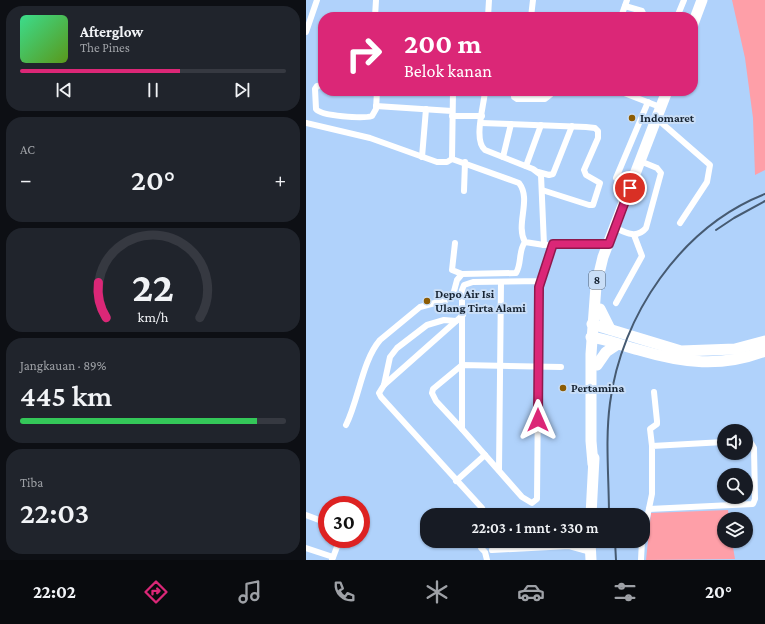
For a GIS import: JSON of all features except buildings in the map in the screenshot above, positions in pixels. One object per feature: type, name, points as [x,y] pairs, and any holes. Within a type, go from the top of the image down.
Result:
[{"type":"highway","points":[[698,12],[702,0]]},
{"type":"highway","name":"8","points":[[593,464],[591,441],[598,277],[665,96]]},
{"type":"highway","name":"8","points":[[595,325],[600,309],[612,238]]},
{"type":"highway","points":[[600,309],[614,331]]},
{"type":"highway","points":[[595,325],[681,352],[735,350],[765,341]]},
{"type":"highway","points":[[595,337],[682,362],[732,360],[765,351]]},
{"type":"highway","name":"8","points":[[591,508],[596,433],[597,365],[595,337]]},
{"type":"highway","points":[[597,365],[606,352],[618,344]]},
{"type":"street","points":[[306,32],[317,0]]},
{"type":"street","points":[[375,12],[376,0]]},
{"type":"street","points":[[488,12],[489,0]]},
{"type":"street","points":[[532,12],[533,0]]},
{"type":"street","points":[[679,12],[684,0]]},
{"type":"street","points":[[626,3],[642,12]]},
{"type":"street","points":[[318,86],[316,89],[315,106],[319,112],[366,118],[374,114],[377,96]]},
{"type":"street","points":[[452,159],[453,96]]},
{"type":"street","points":[[484,96],[479,138],[482,148],[538,172],[549,175],[553,174],[572,126]]},
{"type":"street","points":[[514,96],[517,99],[545,99],[549,96]]},
{"type":"street","points":[[632,96],[660,107]]},
{"type":"street","points":[[616,178],[648,102]]},
{"type":"street","points":[[376,106],[426,109],[482,116]]},
{"type":"street","points":[[422,157],[426,109]]},
{"type":"street","points":[[656,118],[710,165],[707,182],[680,223]]},
{"type":"street","points":[[306,123],[370,138],[441,163],[452,159],[465,162],[519,183],[524,193],[522,231],[525,242]]},
{"type":"street","points":[[480,123],[572,126],[593,128],[599,132],[598,138],[584,170],[586,175],[600,183],[596,200],[593,205],[542,190]]},
{"type":"street","points":[[503,157],[511,124]]},
{"type":"street","points":[[526,166],[541,125]]},
{"type":"street","points":[[525,242],[544,245],[612,238],[634,235],[642,232],[646,228],[661,176],[660,171],[657,168],[640,161]]},
{"type":"street","points":[[464,191],[465,162]]},
{"type":"street","points":[[538,172],[541,177],[544,245]]},
{"type":"street","points":[[616,303],[642,256],[634,235]]},
{"type":"street","points":[[455,243],[452,270],[463,273],[508,274],[516,273],[518,269],[520,248],[525,242]]},
{"type":"street","points":[[553,244],[538,295],[538,366],[536,501],[532,503],[526,500],[462,430],[434,398],[432,391],[462,365],[538,366],[561,368]]},
{"type":"street","points":[[463,273],[468,283]]},
{"type":"street","points":[[346,425],[352,413],[375,346],[420,307],[446,300],[453,295],[458,278],[463,273]]},
{"type":"street","points":[[462,430],[463,288],[468,283],[541,281]]},
{"type":"street","points":[[499,470],[502,282]]},
{"type":"street","points":[[462,315],[380,390],[381,397],[482,508]]},
{"type":"street","points":[[384,385],[390,357],[397,348],[427,325],[444,320],[456,321]]},
{"type":"street","points":[[649,508],[653,489],[650,429],[657,424],[654,392]]},
{"type":"street","points":[[652,446],[717,442]]},
{"type":"street","points":[[650,509],[753,504],[755,499],[753,446]]},
{"type":"street","points":[[456,481],[485,455]]},
{"type":"street","points":[[306,516],[318,520]]},
{"type":"street","points":[[306,548],[333,559],[337,548]]},
{"type":"street","points":[[481,548],[489,551],[506,548]]},
{"type":"street","points":[[487,560],[490,548]]},
{"type":"street","points":[[578,548],[591,551]]},
{"type":"street","points":[[641,560],[642,548]]},
{"type":"shaded area","points":[[732,0],[765,0],[765,170],[755,175],[753,118],[745,58]]},
{"type":"shaded area","points":[[728,510],[728,512],[717,512],[717,548],[733,548],[735,559],[646,560],[647,548],[650,548],[651,513]]},
{"type":"railway","points":[[609,508],[607,445],[610,403],[616,370],[627,338],[642,307],[660,278],[682,252],[707,228],[735,209],[765,194]]},
{"type":"railway","points":[[716,230],[765,201]]},
{"type":"railway","points":[[615,548],[616,560]]},
{"type":"place","name":"Indomaret","points":[[632,118]]},
{"type":"place","name":"Depo Air Isi Ulang Tirta Alami","points":[[427,301]]},
{"type":"place","name":"Pertamina","points":[[563,388]]},
{"type":"route","points":[[538,420],[539,287],[553,244],[609,244],[630,188]]}]
